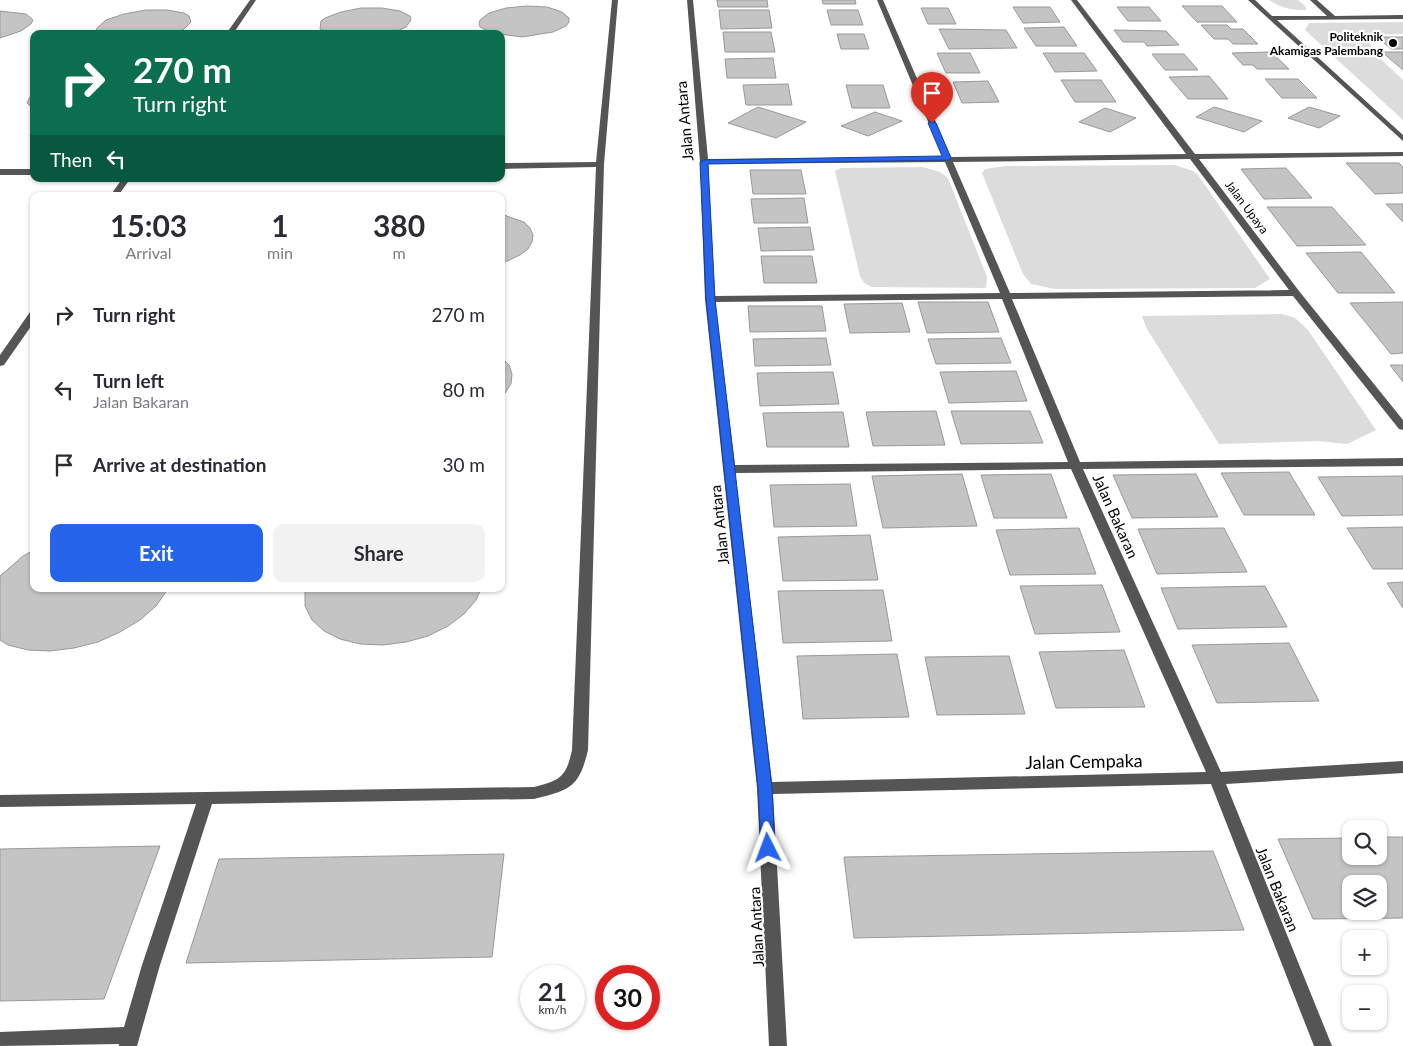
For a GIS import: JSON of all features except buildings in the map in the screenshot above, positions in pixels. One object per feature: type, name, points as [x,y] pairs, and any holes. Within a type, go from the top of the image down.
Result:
[{"type":"street","points":[[232,30],[254,0]]},
{"type":"street","points":[[0,802],[534,793],[563,786],[576,771],[580,750],[600,164],[615,0]]},
{"type":"street","name":"Jalan Antara","points":[[690,0],[704,162],[710,299],[765,788],[778,1046]]},
{"type":"street","name":"Jalan Bakaran","points":[[880,0],[1006,296],[1075,465],[1216,778],[1323,1046]]},
{"type":"street","name":"Jalan Upaya","points":[[1074,0],[1296,293],[1403,427]]},
{"type":"street","points":[[1251,0],[1403,139]]},
{"type":"street","points":[[1313,0],[1334,18]]},
{"type":"street","points":[[1272,18],[1403,17]]},
{"type":"street","points":[[704,162],[1403,154]]},
{"type":"street","points":[[505,166],[600,164]]},
{"type":"street","points":[[0,172],[30,172]]},
{"type":"street","points":[[710,299],[1296,293]]},
{"type":"street","points":[[0,363],[30,320]]},
{"type":"street","points":[[729,469],[1403,462]]},
{"type":"street","name":"Jalan Cempaka","points":[[765,788],[1216,778],[1403,767]]},
{"type":"street","points":[[0,1041],[130,1041],[151,965],[206,798]]},
{"type":"shaded area","points":[[1269,0],[1298,0],[1306,7],[1306,10],[1286,8]]},
{"type":"shaded area","points":[[1403,22],[1403,34],[1369,35],[1367,37],[1375,54],[1403,80],[1403,120],[1305,30],[1309,23]]},
{"type":"shaded area","points":[[1175,165],[1193,171],[1198,175],[1270,279],[1255,288],[1055,289],[1031,284],[1023,274],[982,173],[985,169],[1006,166]]},
{"type":"shaded area","points":[[923,167],[940,172],[948,178],[987,277],[986,288],[872,287],[864,283],[860,276],[835,171],[841,168]]},
{"type":"shaded area","points":[[1282,314],[1295,318],[1308,330],[1376,430],[1347,444],[1317,441],[1219,444],[1147,329],[1142,316]]},
{"type":"place","name":"Politeknik Akamigas Palembang","points":[[1393,43]]},
{"type":"route","points":[[768,848],[765,788],[710,299],[704,162],[947,158],[932,123]]}]
